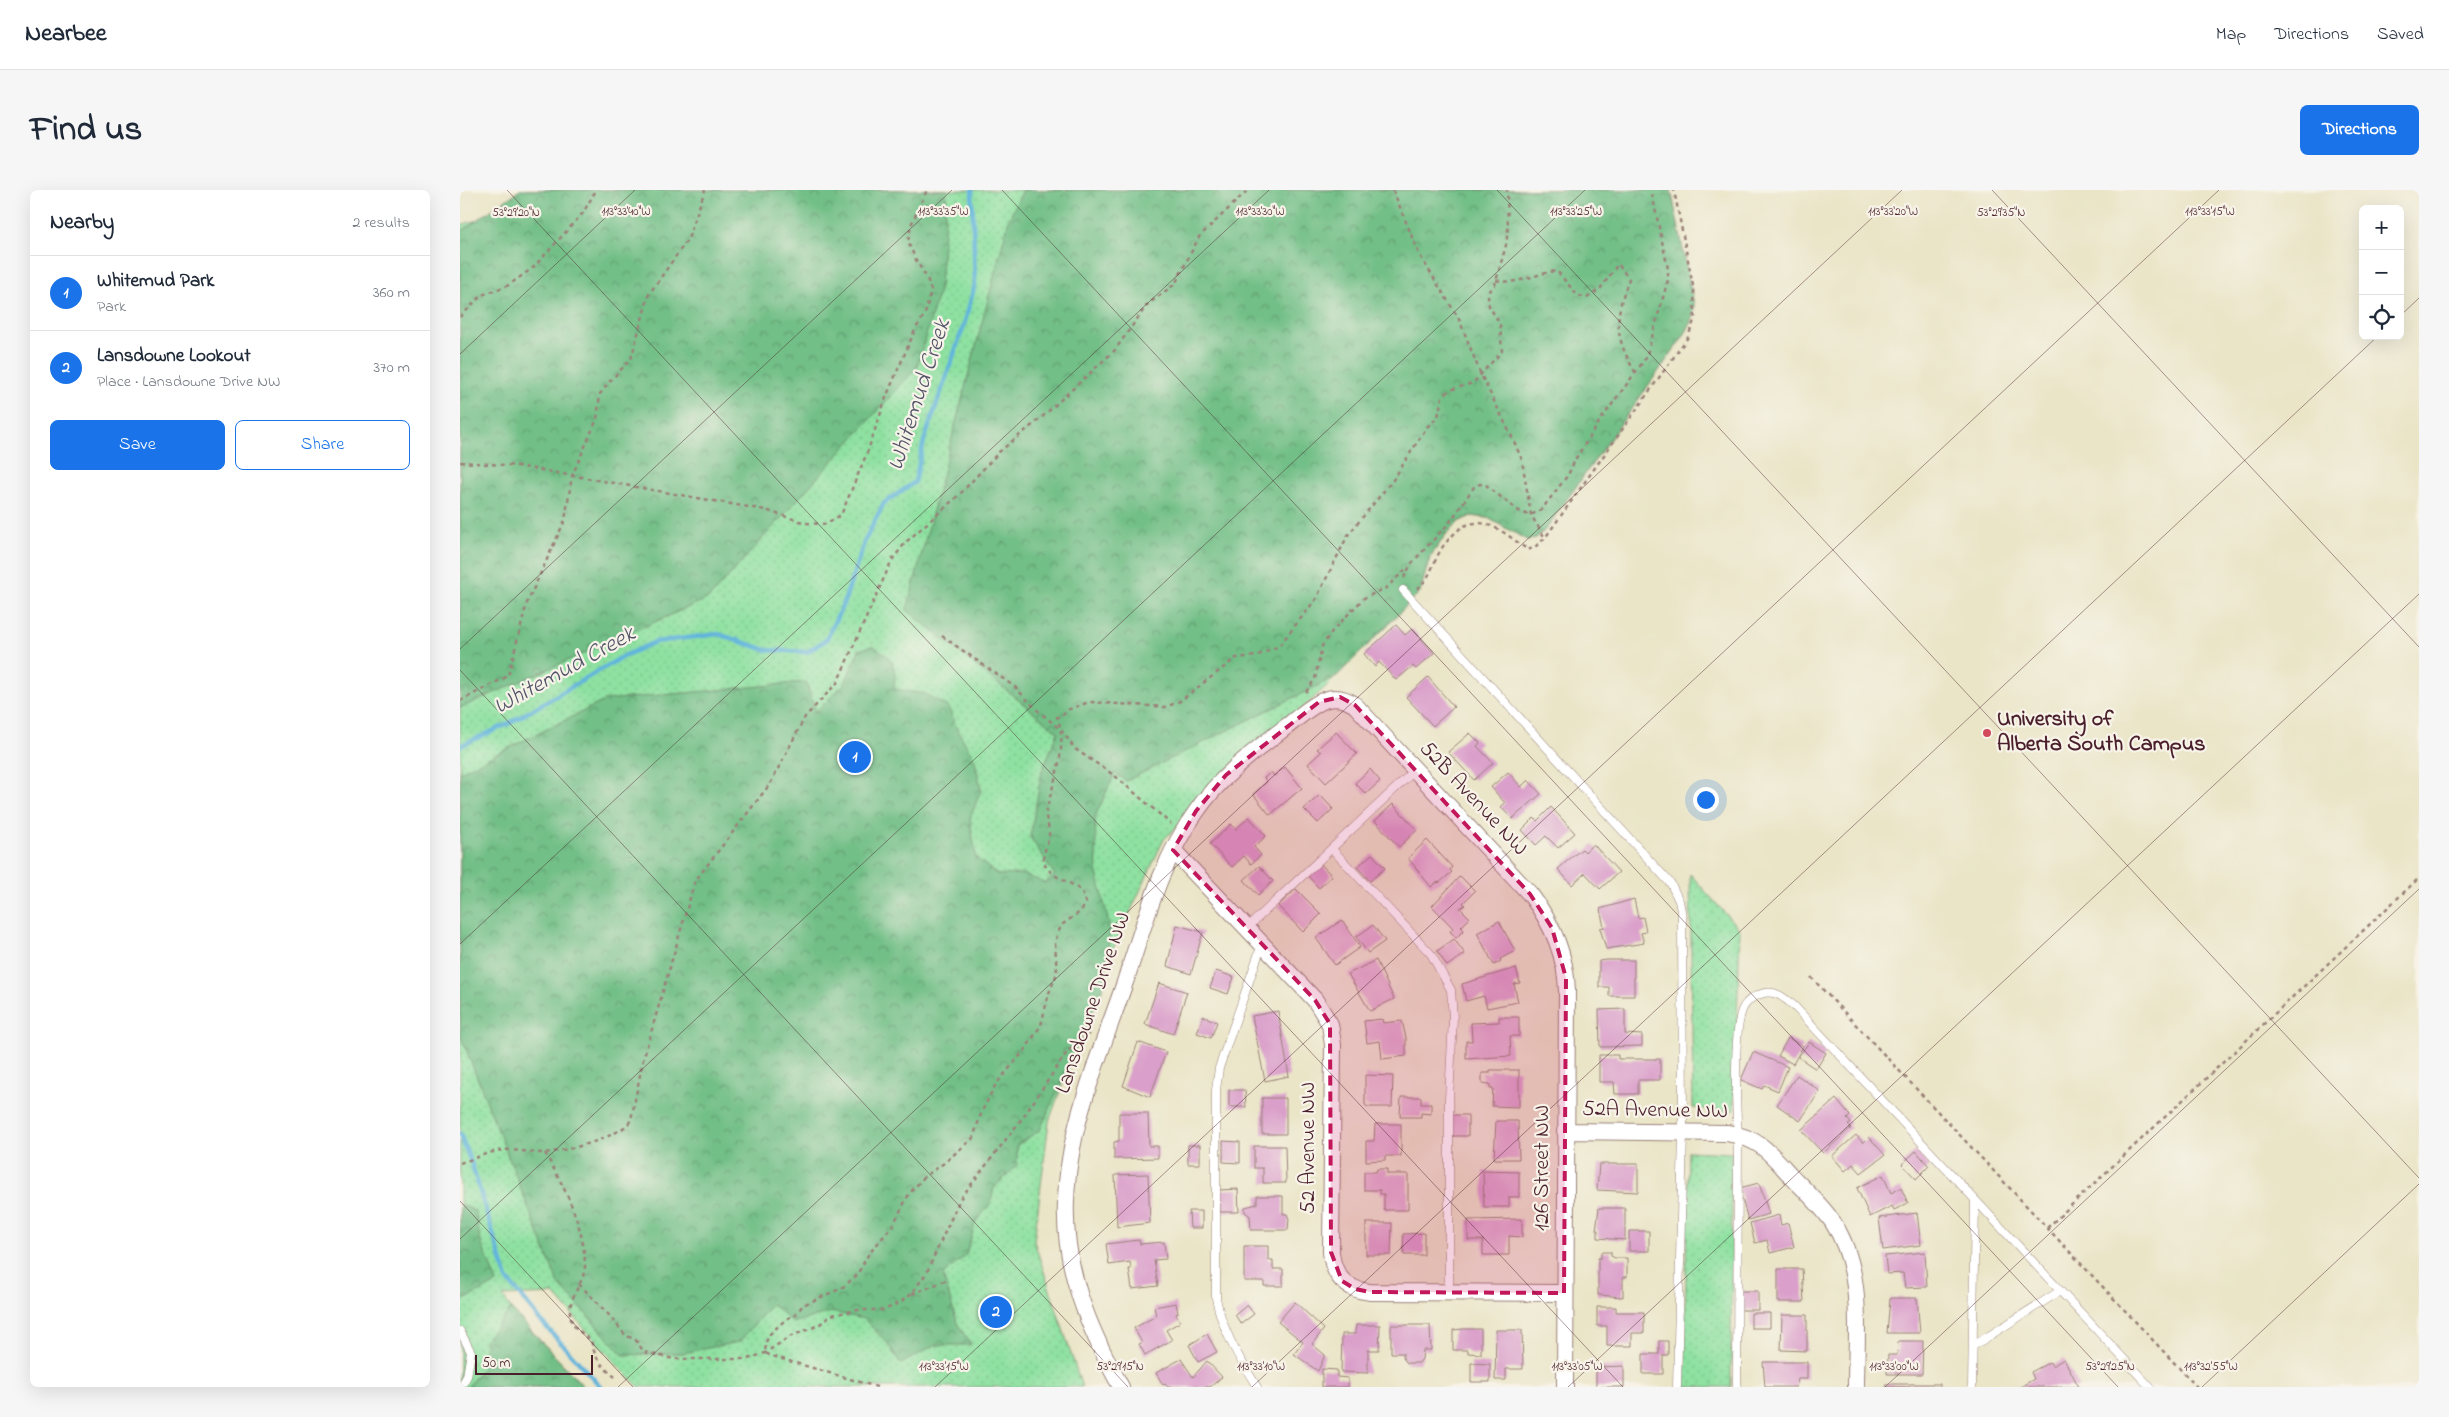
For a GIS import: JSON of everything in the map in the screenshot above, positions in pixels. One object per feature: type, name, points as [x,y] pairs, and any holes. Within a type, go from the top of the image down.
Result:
[{"type":"street","name":"Lansdowne Drive NW","points":[[1121,1387],[1089,1324],[1075,1282],[1067,1243],[1068,1171],[1081,1112],[1157,888],[1182,833],[1196,811],[1226,775],[1250,754],[1306,712],[1333,697]]},
{"type":"street","name":"52B Avenue NW","points":[[1333,697],[1347,699],[1355,705],[1530,894],[1552,928],[1561,950]]},
{"type":"street","name":"52 Avenue NW","points":[[1173,850],[1315,1000],[1330,1024],[1333,1045],[1331,1252],[1337,1275],[1348,1285],[1363,1291],[1564,1292]]},
{"type":"street","name":"126 Street NW","points":[[1561,950],[1566,978],[1565,1387]]},
{"type":"street","name":"52A Avenue NW","points":[[1566,1131],[1683,1132],[1738,1135],[1748,1137],[1765,1147],[1822,1209],[1844,1243],[1856,1287],[1856,1387]]},
{"type":"lane","points":[[1403,590],[1671,884],[1679,901],[1682,916],[1683,1132],[1677,1387]]},
{"type":"lane","points":[[1247,928],[1416,770]]},
{"type":"lane","points":[[1332,849],[1431,954],[1450,990],[1453,1018],[1449,1100],[1449,1291]]},
{"type":"lane","points":[[1257,1387],[1229,1339],[1220,1316],[1216,1298],[1216,1090],[1219,1068],[1262,944]]},
{"type":"lane","points":[[1737,1387],[1738,1135],[1736,1083],[1739,1024],[1743,1008],[1748,1001],[1763,993],[1780,994],[1795,1007],[2150,1387]]},
{"type":"lane","points":[[1972,1387],[1975,1201]]},
{"type":"lane","points":[[1973,1346],[2060,1291]]},
{"type":"lane","points":[[460,1331],[472,1352],[467,1376],[461,1387]]},
{"type":"path","points":[[460,317],[482,295],[509,285],[534,267],[583,213],[596,190]]},
{"type":"path","points":[[460,701],[508,676],[527,603],[565,520],[572,476],[597,419],[600,394],[631,359],[649,294],[688,239],[706,190]]},
{"type":"path","points":[[460,462],[518,466],[765,510],[806,523],[825,524],[841,515],[867,453],[887,395],[915,330],[926,314],[931,290],[927,278],[916,262],[908,242],[911,225],[927,190]]},
{"type":"path","points":[[460,1163],[505,1150],[522,1153],[546,1153],[582,1144],[626,1127],[631,1120],[643,1060],[695,881],[770,784],[805,717],[837,683],[892,560],[906,542],[946,507],[999,452],[1041,418],[1115,350],[1147,305],[1175,284],[1199,237],[1248,190]]},
{"type":"path","points":[[1392,190],[1419,254],[1459,319],[1482,375],[1522,460],[1531,515],[1545,538]]},
{"type":"path","points":[[765,1352],[766,1342],[770,1334],[786,1319],[795,1316],[803,1304],[842,1288],[857,1275],[868,1255],[893,1225],[909,1194],[924,1177],[944,1163],[973,1138],[982,1111],[996,1084],[1025,1050],[1041,1025],[1049,992],[1058,973],[1055,943],[1058,932],[1062,924],[1080,912],[1086,903],[1082,892],[1047,868],[1043,857],[1049,833],[1046,814],[1061,751],[1061,730],[1057,717],[1078,705],[1089,702],[1166,707],[1180,701],[1236,658],[1256,656],[1279,646],[1316,599],[1348,535],[1393,480],[1427,427],[1438,416],[1442,397],[1450,390],[1473,383],[1502,351],[1500,324],[1489,306],[1488,297],[1496,280],[1508,230],[1507,190]]},
{"type":"path","points":[[1306,712],[1306,690],[1315,678],[1322,646],[1333,630],[1364,598],[1386,588],[1411,564],[1450,522],[1474,487],[1480,484],[1486,485],[1517,510],[1531,515],[1542,509],[1568,475],[1576,458],[1600,422],[1646,358],[1668,280],[1668,269],[1651,190]]},
{"type":"path","points":[[1409,597],[1430,577],[1441,550],[1451,538],[1463,526],[1472,522],[1483,522],[1495,528],[1528,550],[1535,547],[1545,538],[1623,426],[1677,354],[1688,337],[1695,318],[1694,291],[1674,190]]},
{"type":"path","points":[[1496,280],[1510,284],[1541,272],[1557,271],[1577,295],[1587,298],[1600,289],[1618,264],[1629,279],[1620,302],[1618,327],[1622,350],[1635,372]]},
{"type":"path","points":[[1403,590],[1402,583],[1411,564]]},
{"type":"path","points":[[942,636],[972,658],[999,674],[1061,730],[1075,749],[1115,776],[1182,833]]},
{"type":"path","points":[[2047,1228],[2419,878]]},
{"type":"path","points":[[1811,977],[2197,1387]]},
{"type":"path","points":[[911,1294],[926,1274],[960,1199],[1024,1116],[1067,1052],[1090,1034]]},
{"type":"path","points":[[546,1153],[567,1196],[583,1244],[585,1274],[579,1284],[570,1312],[572,1321],[590,1339],[597,1357],[605,1369],[615,1377]]},
{"type":"path","points":[[579,1284],[626,1336],[636,1339],[644,1352],[674,1359],[748,1359],[765,1352],[789,1337],[819,1325],[831,1316],[858,1310],[884,1310],[911,1294],[947,1280]]},
{"type":"path","points":[[765,1352],[784,1361],[877,1387]]},
{"type":"highlighted area","points":[[1340,697],[1355,705],[1530,894],[1552,928],[1566,978],[1564,1293],[1370,1292],[1355,1289],[1342,1281],[1331,1252],[1330,1024],[1315,1000],[1173,850],[1196,811],[1226,775],[1319,702]]},
{"type":"green space","points":[[520,190],[947,190],[940,287],[917,367],[709,598],[460,708],[460,232]]},
{"type":"green space","points":[[526,190],[1671,190],[1694,305],[1692,319],[1686,332],[1545,530],[1536,538],[1527,540],[1488,518],[1471,516],[1458,522],[1447,533],[1430,557],[1420,592],[1337,676],[1164,839],[1107,962],[1049,1121],[1034,1241],[1082,1387],[639,1387],[554,1294],[503,1296],[511,1309],[584,1387],[460,1387],[460,225],[492,216]]},
{"type":"green space","points":[[1023,190],[1671,190],[1694,305],[1692,319],[1686,332],[1545,530],[1536,538],[1527,540],[1488,518],[1471,516],[1458,522],[1447,533],[1430,557],[1420,592],[1337,676],[1126,781],[1115,773],[1095,817],[1097,873],[1110,929],[1105,983],[1040,1130],[1017,1145],[1017,1165],[994,1188],[991,1203],[975,1223],[966,1255],[943,1275],[957,1323],[971,1345],[935,1345],[901,1364],[888,1344],[864,1319],[831,1312],[793,1323],[772,1304],[739,1342],[683,1353],[623,1355],[558,1283],[460,1034],[460,772],[606,700],[806,682],[816,712],[845,683],[859,650],[872,646],[885,654],[892,663],[895,673],[894,689],[925,694],[948,707],[957,729],[975,760],[981,789],[970,819],[976,858],[998,875],[1022,874],[1045,883],[1055,875],[1030,837],[1042,771],[1058,732],[907,610],[1009,219]]},
{"type":"green space","points":[[1690,874],[1740,930],[1734,1111],[1693,1108]]},
{"type":"green space","points":[[1688,1151],[1732,1153],[1731,1387],[1684,1387]]},
{"type":"green space","points":[[460,1204],[475,1211],[480,1240],[497,1283],[460,1302]]},
{"type":"green space","points":[[511,1309],[584,1387],[468,1387],[483,1366],[485,1340]]},
{"type":"building","points":[[1396,625],[1405,635],[1412,629],[1434,653],[1416,669],[1413,666],[1396,680],[1379,662],[1375,667],[1364,654]]},
{"type":"building","points":[[1428,677],[1454,707],[1433,726],[1406,697]]},
{"type":"building","points":[[1336,732],[1357,754],[1326,783],[1308,764],[1321,752],[1317,749]]},
{"type":"building","points":[[1470,733],[1480,743],[1477,746],[1493,763],[1474,780],[1448,752]]},
{"type":"building","points":[[1285,767],[1302,788],[1270,815],[1253,794],[1267,782],[1264,778],[1271,772],[1274,776]]},
{"type":"building","points":[[1370,769],[1380,781],[1366,794],[1355,783]]},
{"type":"building","points":[[1508,772],[1521,787],[1528,780],[1541,794],[1512,819],[1501,807],[1505,803],[1491,787]]},
{"type":"building","points":[[1320,795],[1333,809],[1318,823],[1304,809]]},
{"type":"building","points":[[1393,804],[1417,830],[1399,847],[1375,821]]},
{"type":"building","points":[[1551,807],[1575,833],[1558,848],[1546,836],[1536,845],[1522,830],[1534,818],[1537,821]]},
{"type":"building","points":[[1249,817],[1266,836],[1254,847],[1261,855],[1251,864],[1244,856],[1232,867],[1210,844],[1231,824],[1236,829]]},
{"type":"building","points":[[1427,840],[1452,867],[1450,870],[1452,872],[1431,887],[1408,858]]},
{"type":"building","points":[[1593,844],[1619,872],[1600,889],[1585,873],[1572,885],[1558,869],[1582,849],[1585,852]]},
{"type":"building","points":[[1372,854],[1385,868],[1370,881],[1357,867]]},
{"type":"building","points":[[1319,862],[1332,876],[1319,888],[1306,874]]},
{"type":"building","points":[[1259,866],[1273,881],[1258,895],[1244,880]]},
{"type":"building","points":[[1460,876],[1475,891],[1463,903],[1465,905],[1460,908],[1470,918],[1461,927],[1464,930],[1456,938],[1450,931],[1453,928],[1432,906]]},
{"type":"building","points":[[1296,889],[1321,914],[1303,932],[1278,906]]},
{"type":"building","points":[[1634,899],[1638,918],[1643,917],[1646,932],[1641,933],[1644,943],[1606,949],[1600,928],[1604,927],[1600,909]]},
{"type":"building","points":[[1342,920],[1360,947],[1335,965],[1316,938]]},
{"type":"building","points":[[1499,921],[1515,951],[1500,959],[1501,961],[1494,965],[1477,933]]},
{"type":"building","points":[[1177,925],[1203,932],[1191,974],[1167,966]]},
{"type":"building","points":[[1373,925],[1385,941],[1368,953],[1356,937]]},
{"type":"building","points":[[1454,939],[1465,954],[1447,966],[1437,951]]},
{"type":"building","points":[[1376,960],[1394,999],[1370,1011],[1348,974]]},
{"type":"building","points":[[1634,960],[1634,996],[1609,996],[1609,987],[1599,987],[1599,961]]},
{"type":"building","points":[[1516,968],[1520,983],[1514,984],[1518,1002],[1487,1008],[1484,996],[1466,1001],[1462,984]]},
{"type":"building","points":[[1216,971],[1234,977],[1228,994],[1210,988]]},
{"type":"building","points":[[1159,983],[1187,992],[1173,1034],[1145,1024]]},
{"type":"building","points":[[1625,1009],[1625,1034],[1642,1035],[1642,1046],[1600,1047],[1599,1010]]},
{"type":"building","points":[[1278,1011],[1289,1076],[1265,1081],[1252,1016]]},
{"type":"building","points":[[1203,1016],[1217,1022],[1211,1038],[1197,1033]]},
{"type":"building","points":[[1499,1017],[1519,1017],[1519,1036],[1510,1036],[1511,1056],[1466,1059],[1466,1041],[1472,1041],[1471,1023],[1499,1022]]},
{"type":"building","points":[[1382,1019],[1383,1023],[1402,1021],[1406,1038],[1406,1056],[1382,1059],[1380,1041],[1367,1043],[1364,1021]]},
{"type":"building","points":[[1788,1038],[1803,1046],[1793,1064],[1778,1056]]},
{"type":"building","points":[[1138,1042],[1166,1052],[1150,1097],[1123,1086]]},
{"type":"building","points":[[1809,1042],[1826,1053],[1816,1069],[1798,1057]]},
{"type":"building","points":[[1753,1052],[1788,1067],[1778,1091],[1764,1085],[1762,1089],[1741,1080]]},
{"type":"building","points":[[1599,1055],[1618,1055],[1618,1059],[1660,1059],[1660,1080],[1638,1080],[1638,1094],[1615,1094],[1614,1082],[1599,1082]]},
{"type":"building","points":[[1490,1070],[1519,1070],[1519,1107],[1492,1106],[1493,1088],[1490,1088],[1490,1084],[1482,1083],[1482,1073],[1490,1073]]},
{"type":"building","points":[[1365,1075],[1393,1076],[1392,1107],[1368,1107],[1365,1105]]},
{"type":"building","points":[[1797,1075],[1820,1091],[1800,1121],[1777,1105]]},
{"type":"building","points":[[1229,1090],[1245,1090],[1246,1107],[1229,1107]]},
{"type":"building","points":[[1401,1097],[1421,1097],[1421,1104],[1431,1104],[1431,1114],[1421,1113],[1421,1117],[1400,1117]]},
{"type":"building","points":[[1262,1098],[1286,1098],[1286,1134],[1262,1134]]},
{"type":"building","points":[[1836,1099],[1850,1116],[1847,1119],[1851,1123],[1848,1125],[1851,1128],[1823,1153],[1801,1130]]},
{"type":"building","points":[[1119,1113],[1148,1113],[1149,1146],[1158,1146],[1158,1158],[1114,1159],[1114,1142],[1119,1141]]},
{"type":"building","points":[[1450,1115],[1468,1115],[1468,1136],[1450,1136]]},
{"type":"building","points":[[1496,1121],[1518,1121],[1519,1159],[1494,1159]]},
{"type":"building","points":[[1375,1124],[1401,1124],[1401,1156],[1385,1156],[1385,1160],[1366,1161],[1366,1141],[1374,1141]]},
{"type":"building","points":[[1856,1135],[1863,1143],[1869,1137],[1885,1155],[1861,1173],[1853,1164],[1845,1171],[1832,1156]]},
{"type":"building","points":[[1223,1141],[1240,1142],[1240,1163],[1223,1162]]},
{"type":"building","points":[[1188,1145],[1200,1145],[1200,1164],[1188,1164]]},
{"type":"building","points":[[1254,1146],[1285,1146],[1286,1183],[1263,1183],[1263,1168],[1254,1168]]},
{"type":"building","points":[[1916,1151],[1929,1166],[1916,1179],[1902,1164]]},
{"type":"building","points":[[1599,1164],[1638,1164],[1638,1192],[1597,1190]]},
{"type":"building","points":[[1377,1169],[1387,1169],[1387,1174],[1408,1174],[1408,1210],[1384,1210],[1384,1194],[1380,1194],[1380,1190],[1364,1190],[1364,1172],[1376,1172]]},
{"type":"building","points":[[1483,1171],[1519,1172],[1519,1197],[1509,1197],[1509,1207],[1484,1207]]},
{"type":"building","points":[[1148,1174],[1150,1223],[1117,1227],[1115,1175]]},
{"type":"building","points":[[1883,1175],[1891,1193],[1901,1188],[1908,1203],[1894,1210],[1892,1206],[1870,1217],[1857,1188]]},
{"type":"building","points":[[1759,1183],[1769,1214],[1748,1220],[1739,1188]]},
{"type":"building","points":[[1238,1189],[1239,1212],[1220,1212],[1219,1190]]},
{"type":"building","points":[[1257,1196],[1283,1196],[1283,1214],[1287,1214],[1289,1219],[1288,1230],[1251,1230],[1250,1216],[1245,1212],[1245,1207],[1257,1204]]},
{"type":"building","points":[[1599,1208],[1625,1208],[1625,1240],[1598,1238],[1598,1230],[1596,1230]]},
{"type":"building","points":[[1189,1211],[1202,1211],[1202,1228],[1190,1228]]},
{"type":"building","points":[[1917,1213],[1921,1245],[1883,1250],[1879,1218]]},
{"type":"building","points":[[1779,1215],[1781,1225],[1788,1223],[1794,1247],[1770,1253],[1767,1240],[1755,1243],[1750,1223]]},
{"type":"building","points":[[1522,1219],[1522,1237],[1509,1236],[1509,1255],[1483,1255],[1483,1240],[1468,1240],[1468,1220]]},
{"type":"building","points":[[1366,1223],[1392,1223],[1391,1255],[1366,1255]]},
{"type":"building","points":[[1629,1231],[1649,1231],[1649,1251],[1629,1251]]},
{"type":"building","points":[[1424,1233],[1424,1255],[1404,1255],[1403,1234]]},
{"type":"building","points":[[1139,1240],[1140,1244],[1164,1242],[1166,1259],[1154,1260],[1158,1286],[1132,1289],[1129,1269],[1131,1269],[1130,1262],[1109,1265],[1106,1244]]},
{"type":"building","points":[[1244,1246],[1268,1246],[1268,1260],[1273,1260],[1273,1269],[1283,1269],[1283,1286],[1264,1286],[1264,1281],[1244,1281]]},
{"type":"building","points":[[1601,1252],[1611,1252],[1611,1256],[1615,1258],[1627,1258],[1627,1277],[1623,1277],[1623,1297],[1598,1295],[1598,1258],[1601,1258]]},
{"type":"building","points":[[1925,1252],[1927,1287],[1905,1288],[1903,1273],[1887,1274],[1885,1256]]},
{"type":"building","points":[[1778,1269],[1802,1269],[1804,1302],[1778,1302]]},
{"type":"building","points":[[1741,1291],[1758,1291],[1758,1310],[1740,1310]]},
{"type":"building","points":[[1917,1298],[1920,1333],[1887,1333],[1890,1299]]},
{"type":"building","points":[[1295,1302],[1324,1329],[1312,1344],[1325,1355],[1318,1371],[1294,1354],[1303,1342],[1278,1322]]},
{"type":"building","points":[[1176,1303],[1178,1313],[1176,1314],[1180,1322],[1166,1330],[1172,1340],[1145,1355],[1139,1344],[1142,1343],[1134,1328],[1156,1316],[1154,1307]]},
{"type":"building","points":[[1247,1305],[1254,1314],[1241,1324],[1235,1315]]},
{"type":"building","points":[[1597,1307],[1616,1307],[1616,1312],[1644,1312],[1644,1333],[1632,1333],[1632,1346],[1607,1346],[1607,1326],[1597,1326]]},
{"type":"building","points":[[1751,1313],[1770,1313],[1770,1328],[1751,1328]]},
{"type":"building","points":[[1782,1315],[1807,1315],[1807,1351],[1781,1350]]},
{"type":"building","points":[[1356,1325],[1380,1325],[1379,1350],[1368,1350],[1368,1373],[1341,1372],[1342,1334],[1355,1334]]},
{"type":"building","points":[[1391,1325],[1430,1325],[1431,1350],[1423,1350],[1422,1359],[1419,1363],[1407,1363],[1403,1358],[1403,1353],[1391,1353]]},
{"type":"building","points":[[1481,1329],[1481,1354],[1468,1353],[1468,1350],[1453,1350],[1453,1330]]},
{"type":"building","points":[[1496,1330],[1522,1330],[1523,1369],[1506,1369],[1506,1380],[1495,1380]]},
{"type":"building","points":[[1207,1334],[1217,1352],[1198,1362],[1189,1345]]},
{"type":"building","points":[[1659,1341],[1668,1341],[1668,1355],[1663,1355],[1663,1374],[1643,1374],[1643,1354],[1659,1354]]},
{"type":"building","points":[[1898,1341],[1923,1341],[1922,1374],[1887,1374],[1888,1355],[1897,1355]]},
{"type":"building","points":[[1181,1359],[1193,1377],[1207,1361],[1222,1377],[1210,1387],[1168,1387],[1165,1384],[1163,1385],[1156,1373]]},
{"type":"building","points":[[2064,1359],[2079,1387],[2020,1387],[2034,1379],[2031,1372],[2050,1362],[2052,1366]]},
{"type":"building","points":[[1763,1362],[1807,1362],[1807,1379],[1798,1379],[1796,1387],[1765,1387]]},
{"type":"building","points":[[1471,1363],[1490,1364],[1490,1382],[1471,1382]]},
{"type":"building","points":[[1624,1366],[1624,1387],[1596,1387],[1596,1367]]},
{"type":"building","points":[[1322,1369],[1337,1370],[1337,1377],[1348,1378],[1348,1387],[1322,1387]]},
{"type":"building","points":[[1886,1384],[1940,1384],[1940,1387],[1886,1387]]},
{"type":"waterway","name":"Whitemud Creek","points":[[460,746],[508,724],[624,656],[655,642],[718,634],[766,650],[807,652],[826,640],[844,602],[865,540],[884,503],[915,482],[924,441],[964,325],[975,284],[972,190]]},
{"type":"waterway","name":"Whitemud Creek","points":[[460,1134],[472,1165],[507,1279],[540,1320],[601,1387]]},
{"type":"place","name":"University of Alberta South Campus","points":[[1987,733]]},
{"type":"place","name":"Whitemud Park","points":[[855,757]]},
{"type":"place","name":"Lansdowne Lookout","points":[[996,1312]]}]
